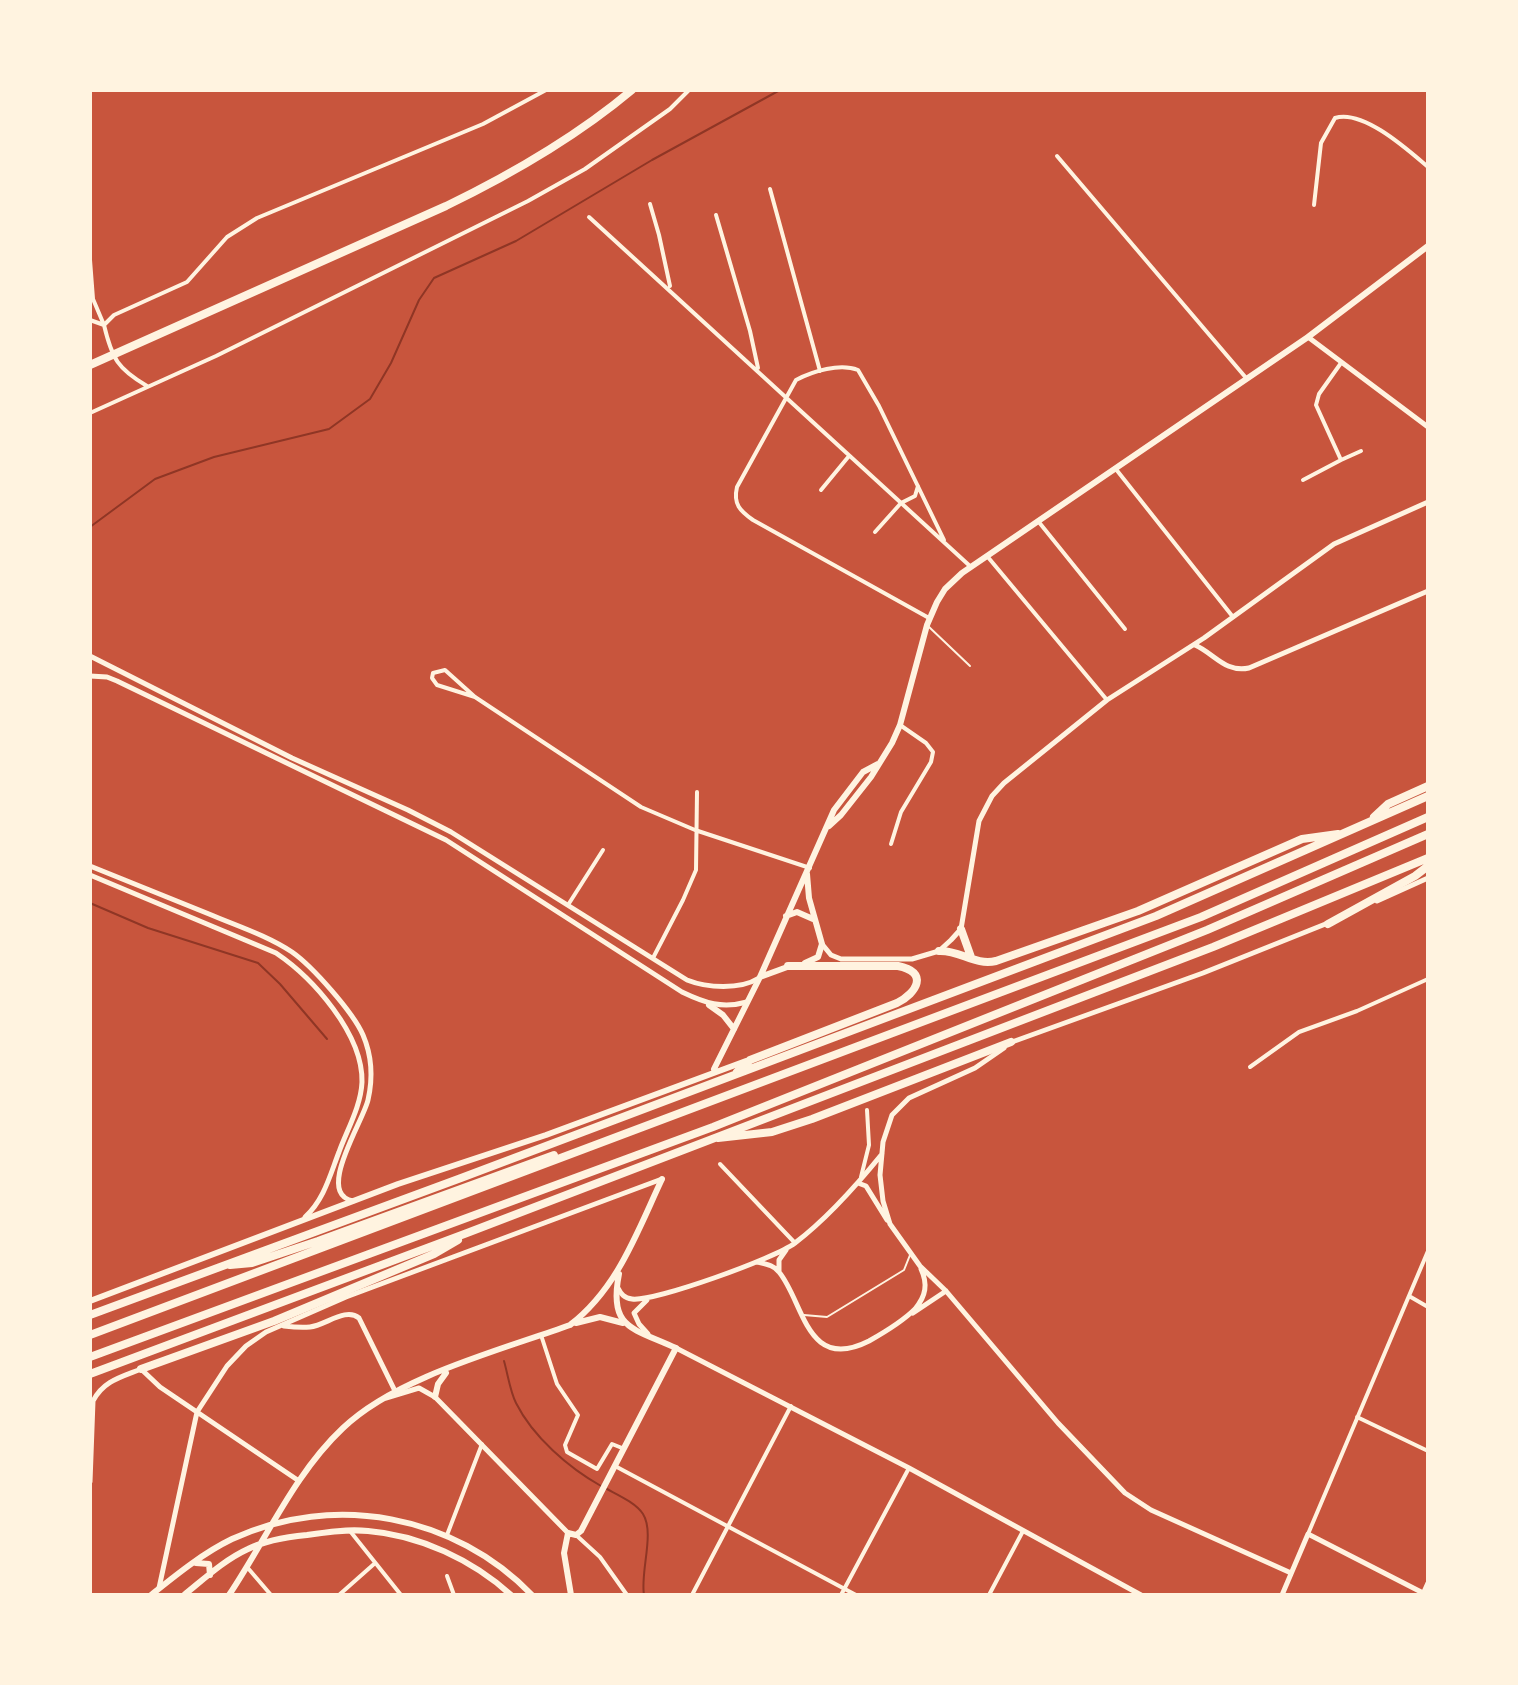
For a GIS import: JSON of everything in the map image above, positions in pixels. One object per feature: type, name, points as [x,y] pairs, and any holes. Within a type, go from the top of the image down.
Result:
[{"type":"highway","points":[[92,364],[494,182],[582,128],[632,90]]},
{"type":"highway","points":[[1366,824],[1388,804],[1428,786]]},
{"type":"highway","points":[[90,1315],[1196,900],[1428,796]]},
{"type":"highway","points":[[90,1335],[1201,917],[1428,817]]},
{"type":"highway","points":[[939,951],[956,952],[974,961],[996,961],[1138,911],[1302,839],[1346,833]]},
{"type":"highway","points":[[90,1357],[713,1127],[1207,930],[1428,834]]},
{"type":"highway","points":[[90,1374],[1213,947],[1428,858]]},
{"type":"highway","points":[[1328,924],[1428,866]]},
{"type":"highway","points":[[961,929],[967,951],[974,961]]},
{"type":"highway","points":[[734,1075],[750,1060],[909,997],[916,989],[916,976],[906,967],[788,966]]},
{"type":"highway","points":[[710,1139],[772,1132],[1011,1042]]},
{"type":"highway","points":[[220,1266],[252,1263],[541,1159],[573,1149],[581,1151]]},
{"type":"highway","points":[[141,1369],[287,1316],[434,1254],[467,1233]]},
{"type":"main road","points":[[714,1069],[829,826],[841,815],[878,764],[900,725],[928,622],[945,589],[971,567],[1308,337],[1428,246]]},
{"type":"main road","points":[[760,977],[788,966],[813,961],[821,953],[822,944],[813,919],[808,871]]},
{"type":"main road","points":[[786,916],[797,912],[813,919]]},
{"type":"main road","points":[[709,1005],[723,1015],[734,1029]]},
{"type":"main road","points":[[90,1301],[419,1176],[546,1135],[750,1060]]},
{"type":"main road","points":[[570,1325],[595,1304],[620,1267],[662,1179]]},
{"type":"main road","points":[[620,1267],[615,1307],[619,1318],[626,1324]]},
{"type":"main road","points":[[229,1595],[279,1513],[318,1457],[343,1428],[385,1398],[452,1368],[600,1317],[626,1324],[676,1348],[613,1465],[583,1529],[576,1535],[568,1533],[564,1553],[571,1595]]},
{"type":"main road","points":[[435,1397],[443,1376],[452,1368]]},
{"type":"main road","points":[[279,1513],[287,1537]]},
{"type":"main road","points":[[151,1595],[235,1538],[271,1525],[340,1516],[401,1520],[447,1535],[496,1562],[532,1595]]},
{"type":"main road","points":[[326,1532],[329,1522],[340,1516]]},
{"type":"main road","points":[[184,1595],[242,1552],[261,1544],[326,1532],[367,1531],[415,1541],[459,1558],[493,1579],[511,1595]]},
{"type":"main road","points":[[194,1563],[209,1564],[210,1575]]},
{"type":"street","points":[[104,325],[114,315],[187,282],[227,237],[257,218],[483,124],[546,90]]},
{"type":"street","points":[[90,413],[255,338],[528,201],[585,169],[670,109],[689,90]]},
{"type":"street","points":[[1314,205],[1321,143],[1335,118],[1355,118],[1391,137],[1428,167]]},
{"type":"street","points":[[1057,156],[1247,379]]},
{"type":"street","points":[[770,189],[820,371]]},
{"type":"street","points":[[650,204],[670,289]]},
{"type":"street","points":[[716,215],[750,331],[758,370]]},
{"type":"street","points":[[589,217],[971,567]]},
{"type":"street","points":[[90,260],[93,299],[109,346],[124,373],[147,386]]},
{"type":"street","points":[[90,320],[104,325]]},
{"type":"street","points":[[1308,337],[1428,427]]},
{"type":"street","points":[[1341,363],[1319,394],[1316,405],[1341,460]]},
{"type":"street","points":[[928,622],[753,520],[738,507],[737,487],[796,380],[820,371],[852,367],[865,378],[944,540]]},
{"type":"street","points":[[1303,480],[1361,451]]},
{"type":"street","points":[[821,490],[849,456]]},
{"type":"street","points":[[1115,468],[1234,617]]},
{"type":"street","points":[[875,532],[901,503],[915,496],[918,485]]},
{"type":"street","points":[[822,944],[831,955],[847,959],[912,959],[939,951],[961,929],[979,821],[992,796],[1004,783],[1107,700],[1194,645],[1334,544],[1428,502]]},
{"type":"street","points":[[1038,521],[1125,629]]},
{"type":"street","points":[[987,556],[1107,700]]},
{"type":"street","points":[[1194,645],[1210,652],[1232,670],[1249,668],[1428,591]]},
{"type":"street","points":[[1204,638],[1210,652]]},
{"type":"street","points":[[90,656],[292,758],[451,832],[688,980],[702,985],[740,987],[760,977]]},
{"type":"street","points":[[475,697],[437,685],[433,681],[433,673],[445,670],[475,697],[641,807],[808,871]]},
{"type":"street","points":[[90,676],[117,681],[446,840],[682,992],[709,1005],[748,1002]]},
{"type":"street","points":[[891,844],[901,812],[931,762],[933,752],[926,743],[900,725]]},
{"type":"street","points":[[653,958],[696,870],[697,792]]},
{"type":"street","points":[[568,905],[603,850]]},
{"type":"street","points":[[90,866],[280,944],[307,964],[353,1018],[367,1045],[371,1076],[367,1105],[338,1176],[339,1192],[346,1199],[354,1201]]},
{"type":"street","points":[[90,875],[276,953],[300,972],[351,1034],[361,1063],[360,1095],[324,1193],[313,1210],[297,1223]]},
{"type":"street","points":[[890,1224],[880,1189],[882,1154],[888,1124],[901,1104],[975,1068],[1011,1042],[1328,924],[1428,878]]},
{"type":"street","points":[[599,940],[607,929]]},
{"type":"street","points":[[1250,1067],[1299,1032],[1357,1011],[1428,979]]},
{"type":"street","points":[[682,992],[688,980]]},
{"type":"street","points":[[858,1183],[869,1145],[867,1110]]},
{"type":"street","points":[[648,1334],[634,1313],[638,1306],[651,1297],[787,1249],[858,1183],[882,1154]]},
{"type":"street","points":[[720,1164],[795,1243]]},
{"type":"street","points":[[159,1589],[197,1412],[236,1356],[255,1339],[346,1297],[662,1179]]},
{"type":"street","points":[[858,1183],[866,1186],[920,1266],[926,1282],[924,1294],[906,1318]]},
{"type":"street","points":[[787,1249],[779,1260],[779,1272],[814,1336],[831,1346],[845,1348],[864,1343],[946,1291]]},
{"type":"street","points":[[1282,1595],[1428,1251]]},
{"type":"street","points":[[756,1261],[779,1272]]},
{"type":"street","points":[[920,1266],[946,1291],[1058,1423],[1125,1493],[1151,1510],[1291,1573]]},
{"type":"street","points":[[617,1283],[626,1298],[651,1297]]},
{"type":"street","points":[[1409,1296],[1428,1307]]},
{"type":"street","points":[[279,1326],[315,1326],[354,1314],[359,1318],[396,1393]]},
{"type":"street","points":[[541,1335],[557,1384],[578,1415],[565,1445],[567,1452],[597,1469],[612,1444],[622,1448]]},
{"type":"street","points":[[676,1348],[909,1468],[1141,1595]]},
{"type":"street","points":[[90,1482],[93,1401],[107,1383],[141,1369],[151,1380],[301,1482]]},
{"type":"street","points":[[385,1398],[419,1388],[435,1397],[568,1533]]},
{"type":"street","points":[[692,1595],[791,1406]]},
{"type":"street","points":[[1357,1417],[1428,1451]]},
{"type":"street","points":[[447,1535],[482,1444]]},
{"type":"street","points":[[613,1465],[856,1595]]},
{"type":"street","points":[[841,1595],[909,1468]]},
{"type":"street","points":[[583,1529],[591,1548]]},
{"type":"street","points":[[350,1531],[401,1595]]},
{"type":"street","points":[[364,1546],[367,1531]]},
{"type":"street","points":[[989,1595],[1023,1531]]},
{"type":"street","points":[[1308,1534],[1425,1594],[1428,1583]]},
{"type":"street","points":[[576,1535],[591,1548],[627,1595]]},
{"type":"street","points":[[339,1595],[374,1564]]},
{"type":"street","points":[[247,1567],[271,1595]]},
{"type":"street","points":[[447,1576],[454,1595]]},
{"type":"lane","points":[[928,622],[970,666]]},
{"type":"lane","points":[[799,1313],[814,1318],[827,1317],[904,1270],[911,1252]]},
{"type":"waterway","points":[[90,527],[155,479],[214,457],[329,429],[370,399],[391,363],[419,300],[434,278],[516,241],[652,160],[780,90]]},
{"type":"waterway","points":[[90,903],[148,928],[258,963],[327,1039]]},
{"type":"waterway","points":[[504,1361],[514,1398],[532,1428],[565,1461],[601,1486]]},
{"type":"waterway","points":[[607,1489],[636,1506],[646,1522],[648,1542],[644,1595]]}]
